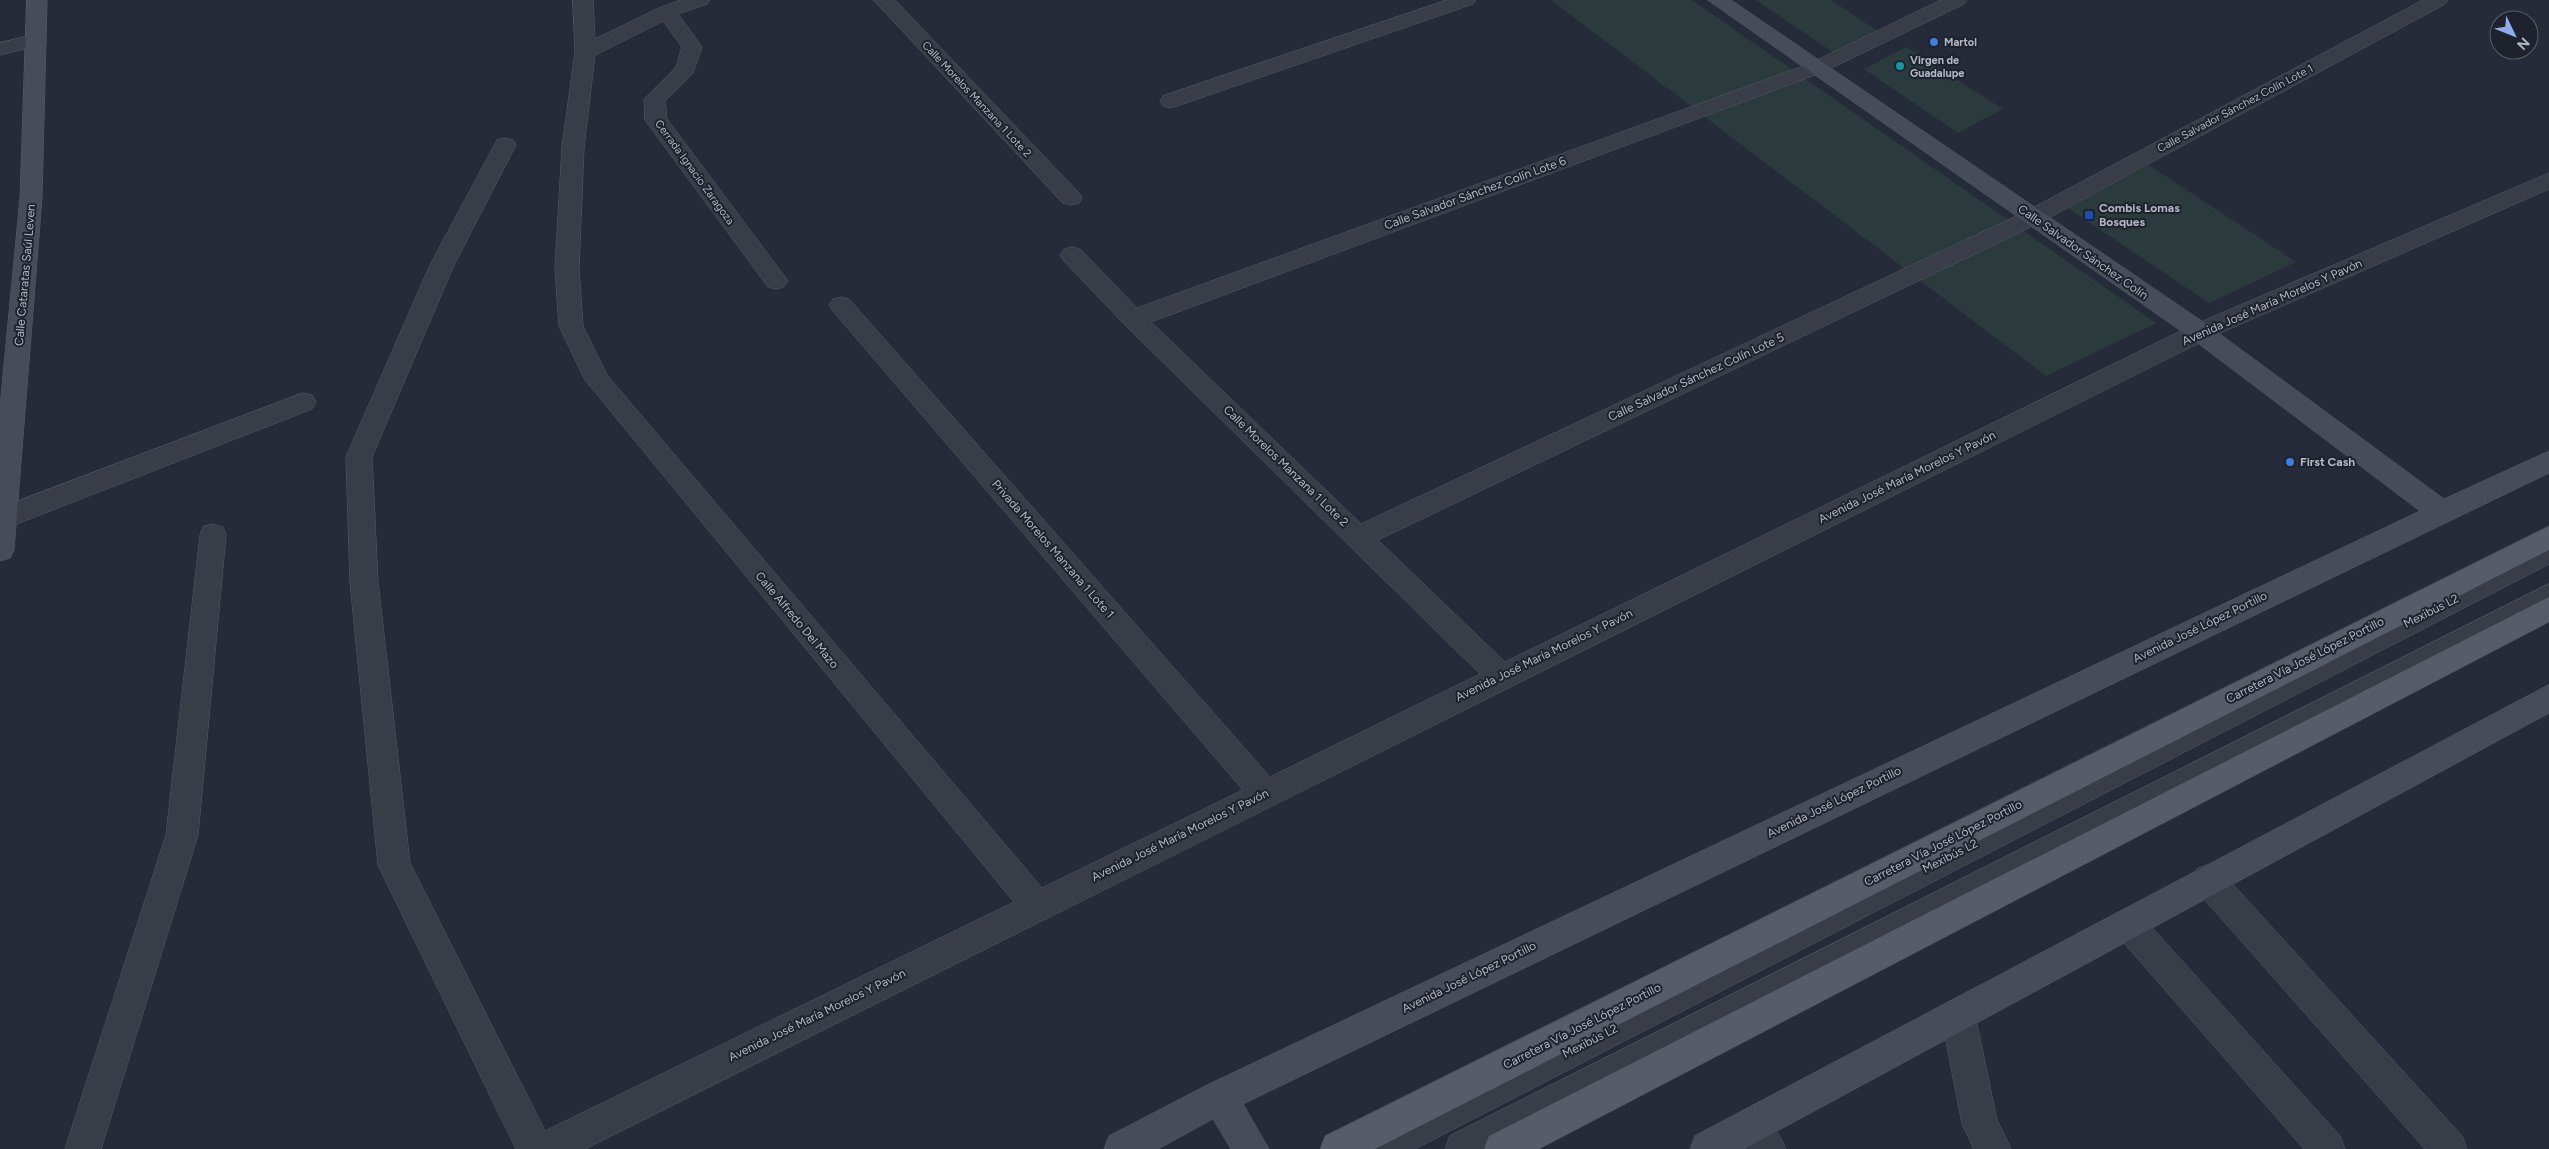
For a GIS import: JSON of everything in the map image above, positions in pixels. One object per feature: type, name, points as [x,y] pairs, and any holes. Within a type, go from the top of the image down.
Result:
[{"type":"main road","name":"Calle Cataratas Saúl Leven","points":[[0,550],[5,517],[8,391],[31,198],[38,0]]},
{"type":"main road","name":"Calle Salvador Sánchez Colín","points":[[1718,0],[2200,332],[2441,512]]},
{"type":"main road","name":"Avenida José López Portillo","points":[[1122,1149],[1219,1097],[2549,461]]},
{"type":"main road","name":"Carretera Vía José López Portillo","points":[[1338,1149],[2549,537]]},
{"type":"main road","points":[[1502,1149],[2549,609]]},
{"type":"main road","points":[[1708,1149],[1759,1138],[1958,1015],[2549,698]]},
{"type":"main road","points":[[1219,1097],[1251,1149]]},
{"type":"street","points":[[584,0],[585,52],[666,12],[700,0]]},
{"type":"street","name":"Calle Morelos Manzana 1 Lote 2","points":[[884,0],[1071,198]]},
{"type":"street","points":[[1170,101],[1466,0]]},
{"type":"street","name":"Calle Salvador Sánchez Colín Lote 6","points":[[1133,318],[1816,68],[1957,0]]},
{"type":"street","name":"Calle Salvador Sánchez Colín Lote 1","points":[[2033,217],[2438,0]]},
{"type":"street","name":"Cerrada Ignacio Zaragoza","points":[[666,12],[692,47],[686,69],[654,99],[656,120],[776,281]]},
{"type":"street","points":[[0,49],[37,40]]},
{"type":"street","name":"Calle Alfredo Del Mazo","points":[[585,52],[574,147],[567,268],[571,326],[597,380],[1037,906]]},
{"type":"street","points":[[505,145],[442,265],[359,456],[364,582],[394,865],[535,1149]]},
{"type":"street","name":"Avenida José María Morelos Y Pavón","points":[[547,1149],[2200,332],[2549,180]]},
{"type":"street","name":"Calle Salvador Sánchez Colín Lote 5","points":[[1359,537],[2033,217]]},
{"type":"street","name":"Calle Morelos Manzana 1 Lote 2","points":[[1072,255],[1133,318],[1502,676]]},
{"type":"street","name":"Privada Morelos Manzana 1 Lote 1","points":[[841,305],[1265,793]]},
{"type":"street","points":[[5,517],[302,402]]},
{"type":"street","points":[[83,1149],[182,835],[213,535]]},
{"type":"street","name":"Mexibús L2","points":[[1378,1149],[2549,551]]},
{"type":"street","points":[[1463,1149],[2549,595]]},
{"type":"street","points":[[2208,880],[2449,1149]]},
{"type":"street","points":[[2128,924],[2327,1149]]},
{"type":"street","points":[[1958,1015],[1980,1124],[1994,1149]]},
{"type":"shaded area","points":[[1551,0],[1692,0],[2156,323],[2046,376]]},
{"type":"shaded area","points":[[1756,0],[1831,0],[1879,32],[1834,53]]},
{"type":"shaded area","points":[[1906,47],[2003,109],[1958,133],[1864,69]]},
{"type":"shaded area","points":[[2149,165],[2296,262],[2209,303],[2068,208]]},
{"type":"place","name":"Martol","points":[[1934,42]]},
{"type":"place","name":"Virgen de Guadalupe","points":[[1900,66]]},
{"type":"place","name":"Combis Lomas Bosques","points":[[2089,215]]},
{"type":"place","name":"First Cash","points":[[2290,462]]}]
